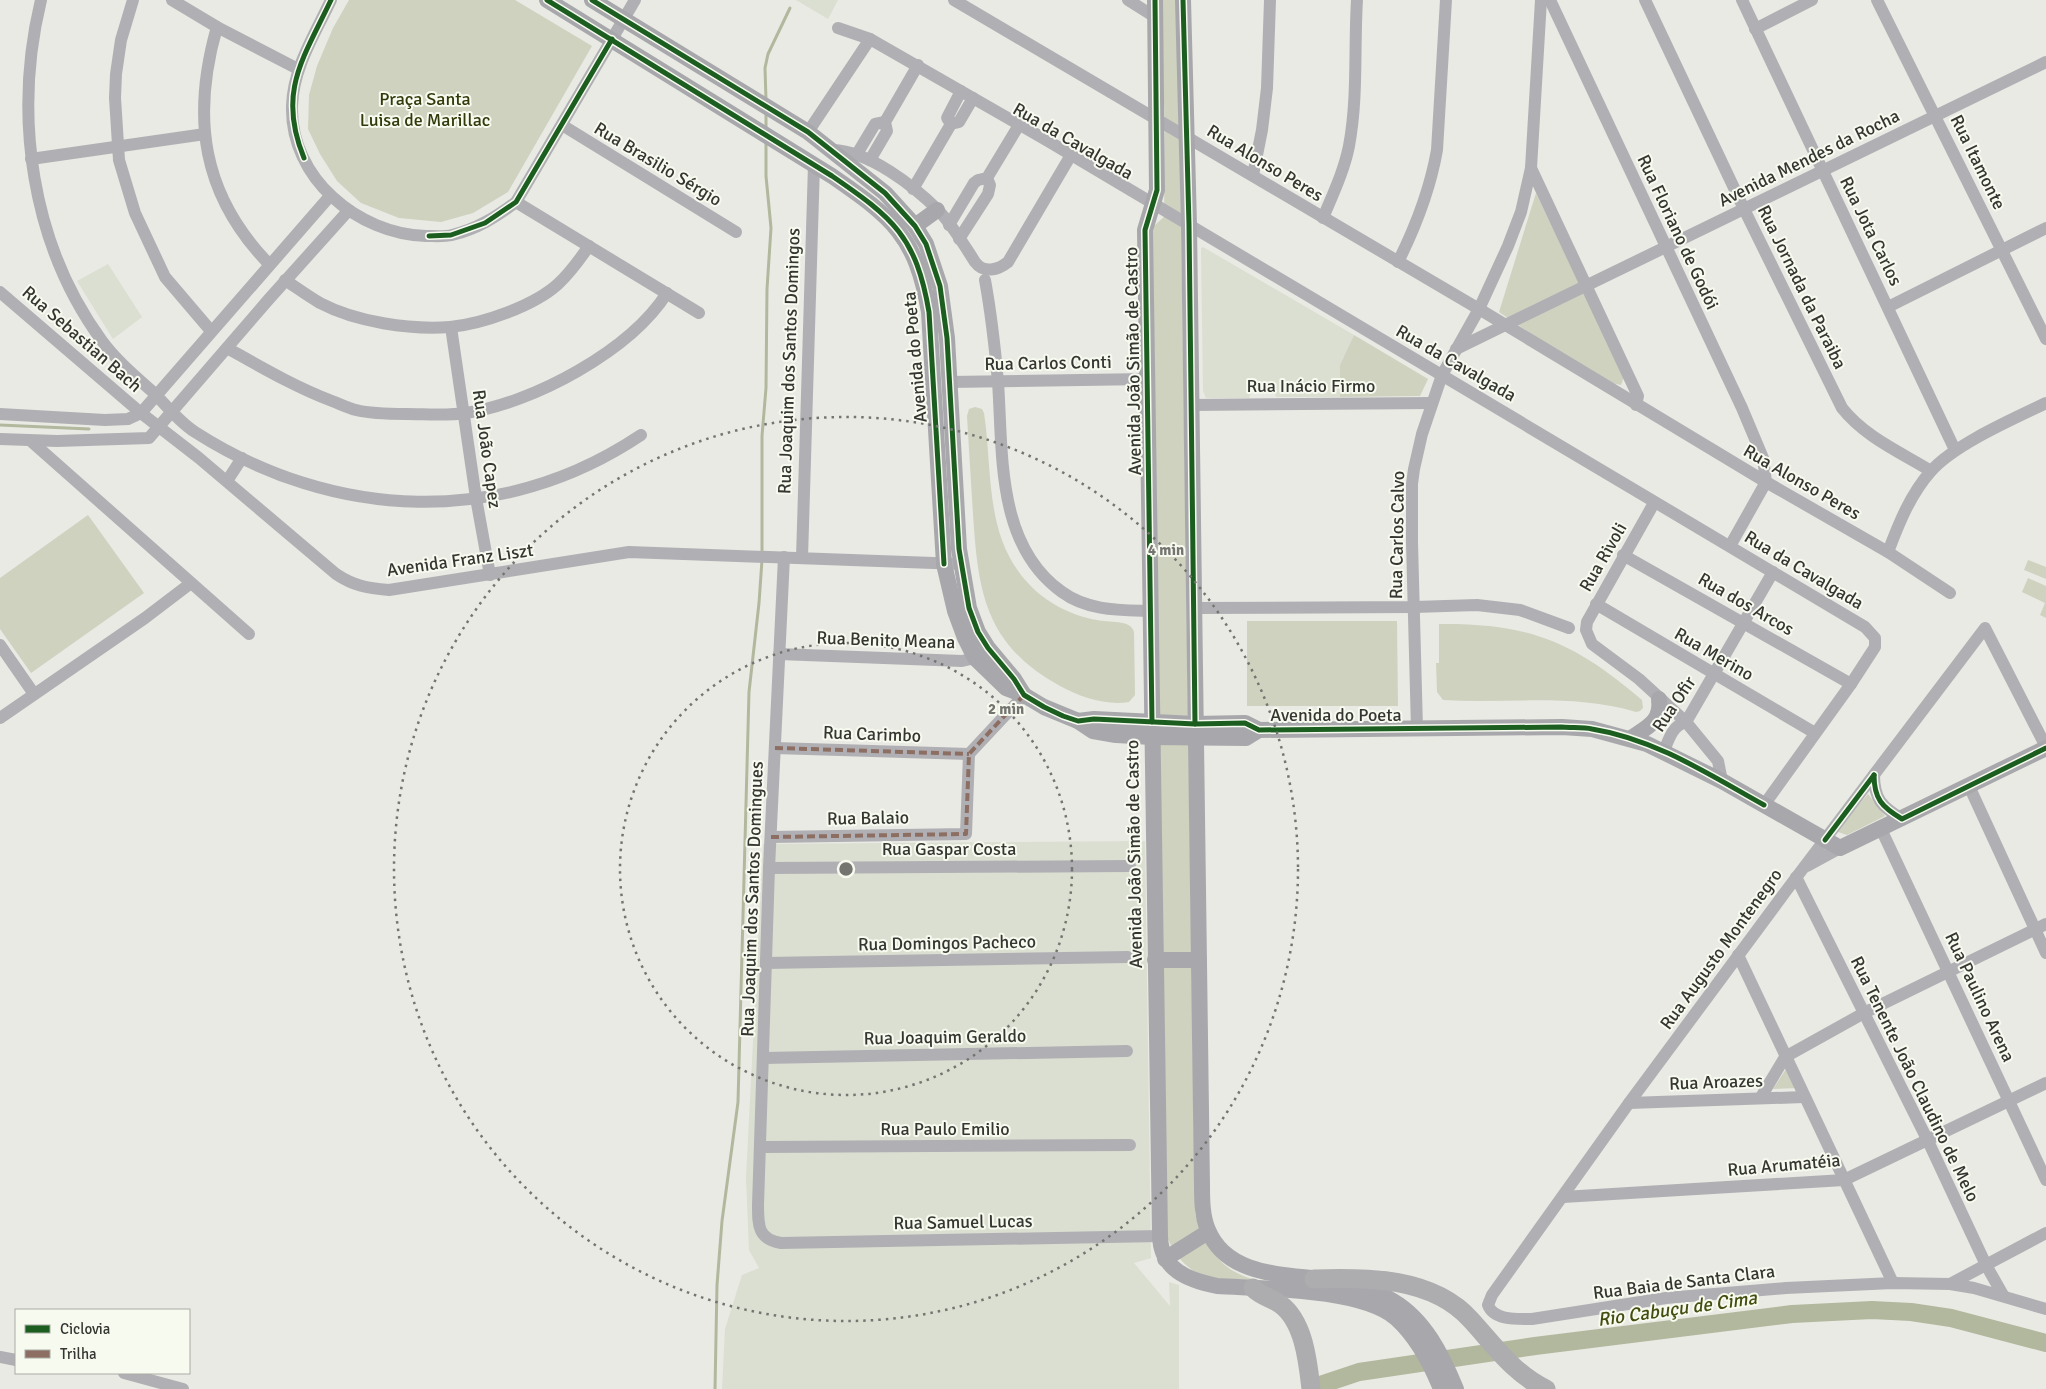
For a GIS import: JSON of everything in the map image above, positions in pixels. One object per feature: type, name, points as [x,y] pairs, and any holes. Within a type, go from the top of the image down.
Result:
[{"type":"highway","points":[[1314,1278],[1372,1279],[1413,1286],[1451,1302],[1471,1319],[1478,1329],[1520,1373],[1546,1389]]},
{"type":"highway","points":[[1253,1288],[1261,1296],[1280,1304],[1289,1313],[1304,1342],[1311,1389]]},
{"type":"main road","name":"Avenida do Poeta","points":[[548,0],[771,137],[862,196],[893,224],[907,242],[920,272],[929,312],[944,564],[955,611],[964,638],[974,658],[1006,688],[1024,694],[1044,708],[1078,721],[1094,719],[1152,730],[1195,731],[1246,738],[1259,730],[1562,727],[1592,729],[1631,738],[1664,751],[1722,781],[1840,848]]},
{"type":"main road","name":"Avenida do Poeta","points":[[592,0],[808,132],[885,193],[915,226],[926,244],[940,286],[947,338],[961,564],[969,608],[978,632],[988,648],[1024,694]]},
{"type":"main road","name":"Avenida João Simão de Castro","points":[[1155,0],[1157,190],[1145,230],[1160,1236],[1162,1253],[1166,1259]]},
{"type":"main road","points":[[1183,0],[1189,225],[1202,1185],[1205,1221],[1208,1232],[1220,1248],[1231,1259],[1246,1266],[1279,1276],[1314,1278],[1358,1288],[1393,1301],[1418,1321],[1428,1348],[1447,1385]]},
{"type":"main road","points":[[718,105],[737,88]]},
{"type":"main road","points":[[915,226],[937,210]]},
{"type":"main road","points":[[1631,738],[1652,723],[1658,716],[1660,709],[1659,698]]},
{"type":"main road","points":[[1840,848],[2046,748]]},
{"type":"main road","points":[[1155,960],[1198,960]]},
{"type":"main road","points":[[1208,1232],[1166,1259],[1185,1276],[1198,1282],[1217,1286],[1345,1297],[1376,1306],[1395,1318],[1428,1348]]},
{"type":"street","points":[[40,0],[32,35],[27,103],[31,159],[36,189],[54,247],[62,269],[81,308],[102,342],[119,361],[194,432],[263,468],[350,496],[421,501],[476,498],[522,490],[557,478],[611,455],[641,435]]},
{"type":"street","points":[[133,0],[121,40],[116,74],[119,160],[129,198],[165,277],[211,331]]},
{"type":"street","points":[[172,0],[298,69]]},
{"type":"street","points":[[331,0],[298,69],[292,105],[297,141],[304,158],[316,178],[330,196],[348,211],[375,226],[413,236],[451,235],[485,223],[516,202],[635,0]]},
{"type":"street","name":"Rua Alonso Peres","points":[[954,0],[1479,309],[1766,482],[1888,552],[1950,592]]},
{"type":"street","points":[[1128,0],[1155,17]]},
{"type":"street","points":[[1252,175],[1262,130],[1267,88],[1270,0]]},
{"type":"street","points":[[1323,218],[1340,179],[1348,147],[1352,120],[1357,0]]},
{"type":"street","points":[[1398,262],[1426,197],[1435,164],[1442,90],[1446,0]]},
{"type":"street","name":"Rua Carlos Calvo","points":[[1417,729],[1412,484],[1422,434],[1442,375],[1479,309],[1508,246],[1521,212],[1531,168],[1541,0]]},
{"type":"street","name":"Rua Floriano de Godói","points":[[1550,0],[1742,408],[1763,458],[1766,482]]},
{"type":"street","name":"Rua Jornada da Paraiba","points":[[1645,0],[1744,209],[1842,408],[1854,422],[1871,436],[1931,471]]},
{"type":"street","name":"Rua Jota Carlos","points":[[1742,0],[1955,450]]},
{"type":"street","points":[[1755,28],[1812,0]]},
{"type":"street","name":"Rua Itamonte","points":[[1877,0],[2046,339]]},
{"type":"street","points":[[217,26],[207,68],[204,134],[209,162],[228,212],[251,246],[270,264]]},
{"type":"street","name":"Rua da Cavalgada","points":[[838,28],[870,39],[918,65],[1329,310],[1442,375],[1654,503],[1730,546],[1839,611],[1871,633],[1875,638],[1875,647],[1851,684],[1764,805]]},
{"type":"street","points":[[808,132],[870,39]]},
{"type":"street","name":"Avenida Mendes da Rocha","points":[[1506,326],[2046,62]]},
{"type":"street","points":[[870,160],[887,131],[885,122],[918,65]]},
{"type":"street","points":[[951,124],[947,118],[961,91]]},
{"type":"street","points":[[913,189],[951,124],[960,122],[973,98]]},
{"type":"street","points":[[857,154],[875,124],[885,122]]},
{"type":"street","points":[[949,225],[974,184],[978,180],[987,178],[1019,125]]},
{"type":"street","name":"Rua Brasilio Sérgio","points":[[562,126],[736,232]]},
{"type":"street","points":[[31,159],[117,145],[204,134]]},
{"type":"street","name":"Avenida do Poeta","points":[[833,150],[857,154],[870,160],[913,189],[937,210],[979,267],[991,270],[1008,262],[1071,155]]},
{"type":"street","name":"Rua Joaquim dos Santos Domingos","points":[[802,558],[814,165]]},
{"type":"street","points":[[1531,168],[1638,396],[1636,405]]},
{"type":"street","points":[[960,239],[988,194],[990,185],[987,178]]},
{"type":"street","points":[[0,414],[105,420],[128,419],[141,413],[330,196]]},
{"type":"street","points":[[516,202],[699,313]]},
{"type":"street","points":[[0,440],[32,442],[145,439],[160,427],[348,211]]},
{"type":"street","points":[[1888,307],[2046,228]]},
{"type":"street","points":[[286,280],[321,303],[369,321],[414,326],[450,327],[501,315],[534,301],[558,285],[589,246]]},
{"type":"street","points":[[985,280],[998,380],[1006,489],[1013,521],[1022,546],[1031,562],[1044,578],[1063,593],[1086,604],[1107,610],[1150,611]]},
{"type":"street","name":"Rua Sebastian Bach","points":[[0,292],[141,413]]},
{"type":"street","points":[[227,348],[307,392],[357,411],[402,414],[464,413],[486,409],[536,393],[569,377],[626,338],[662,301],[667,293]]},
{"type":"street","points":[[1456,349],[1506,326]]},
{"type":"street","name":"Rua João Capez","points":[[450,327],[476,498],[490,575]]},
{"type":"street","name":"Rua Carlos Conti","points":[[949,382],[1147,379]]},
{"type":"street","name":"Rua Inácio Firmo","points":[[1191,404],[1432,403]]},
{"type":"street","points":[[1888,552],[1905,508],[1931,471],[1955,450],[2046,403]]},
{"type":"street","name":"Avenida Franz Liszt","points":[[141,413],[227,481],[336,574],[351,584],[389,590],[629,552],[961,564]]},
{"type":"street","points":[[32,442],[249,634]]},
{"type":"street","points":[[227,481],[242,458]]},
{"type":"street","points":[[1730,546],[1766,482]]},
{"type":"street","name":"Rua Rivoli","points":[[1654,503],[1596,604],[1587,622],[1586,630],[1592,644],[1639,679],[1659,698]]},
{"type":"street","name":"Rua dos Arcos","points":[[1624,555],[1851,684]]},
{"type":"street","name":"Rua Joaquim dos Santos Domingues","points":[[767,1239],[761,1232],[759,1224],[760,1147],[781,558]]},
{"type":"street","name":"Rua Ofir","points":[[1664,751],[1674,729],[1679,724],[1686,722],[1773,572]]},
{"type":"street","points":[[0,718],[145,618],[191,583]]},
{"type":"street","points":[[1194,608],[1414,607],[1477,604],[1520,610],[1569,628]]},
{"type":"street","name":"Rua Merino","points":[[1596,604],[1815,733]]},
{"type":"street","name":"Rua Augusto Montenegro","points":[[1492,1295],[1629,1103],[1738,955],[1985,628],[2046,748]]},
{"type":"street","points":[[0,645],[34,694]]},
{"type":"street","name":"Rua Benito Meana","points":[[779,654],[962,661],[974,658],[988,648]]},
{"type":"street","points":[[969,754],[1024,694]]},
{"type":"street","points":[[1659,698],[1686,722],[1718,761],[1722,781]]},
{"type":"street","name":"Rua Carimbo","points":[[775,748],[969,754]]},
{"type":"street","name":"Rua Balaio","points":[[771,837],[966,834],[969,754]]},
{"type":"street","points":[[1874,775],[1874,788],[1878,798],[1884,806],[1902,819]]},
{"type":"street","points":[[1968,786],[2040,926],[2046,953]]},
{"type":"street","name":"Rua Paulino Arena","points":[[1882,828],[2046,1180]]},
{"type":"street","points":[[1799,873],[1840,848]]},
{"type":"street","name":"Rua Gaspar Costa","points":[[769,868],[1130,866]]},
{"type":"street","name":"Rua Tenente João Claudino de Melo","points":[[1799,873],[1864,1013],[1928,1141],[1986,1265],[2004,1295]]},
{"type":"street","points":[[1761,1097],[1785,1057],[1864,1013],[2040,926]]},
{"type":"street","points":[[1738,955],[1893,1283]]},
{"type":"street","name":"Rua Domingos Pacheco","points":[[766,963],[1128,957]]},
{"type":"street","name":"Rua Joaquim Geraldo","points":[[764,1058],[1127,1051]]},
{"type":"street","name":"Rua Arumatéia","points":[[1563,1197],[1844,1180],[2046,1083]]},
{"type":"street","name":"Rua Aroazes","points":[[1629,1103],[1804,1097]]},
{"type":"street","name":"Rua Paulo Emilio","points":[[760,1147],[1130,1145]]},
{"type":"street","points":[[1950,1284],[2046,1233]]},
{"type":"street","name":"Rua Samuel Lucas","points":[[767,1239],[781,1242],[1160,1236]]},
{"type":"street","name":"Rua Baia de Santa Clara","points":[[1492,1295],[1488,1305],[1496,1314],[1513,1318],[1532,1319],[1666,1298],[1786,1288],[1893,1283],[1950,1284],[1974,1288],[2004,1295],[2046,1309]]},
{"type":"street","points":[[0,1357],[15,1360]]},
{"type":"street","points":[[128,1374],[183,1389]]},
{"type":"shaded area","points":[[796,0],[838,0],[828,19]]},
{"type":"shaded area","points":[[1203,247],[1354,335],[1340,365],[1340,397],[1276,397],[1274,388],[1268,388],[1253,389],[1249,398],[1206,398],[1203,391],[1201,248]]},
{"type":"shaded area","points":[[108,264],[142,317],[113,339],[77,281]]},
{"type":"shaded area","points":[[1145,841],[1151,1258],[1134,1263],[1170,1306],[1169,1282],[1179,1285],[1179,1389],[722,1389],[725,1329],[742,1275],[759,1268],[749,1250],[746,1178],[763,844]]},
{"type":"green space","name":"Praça Santa Luisa de Marillac","points":[[349,0],[515,0],[592,46],[508,192],[473,213],[441,222],[399,218],[361,203],[337,181],[320,154],[308,129],[309,95],[317,66],[333,28]]},
{"type":"green space","points":[[1160,0],[1178,0],[1195,1214],[1206,1241],[1223,1263],[1239,1274],[1266,1283],[1220,1280],[1195,1272],[1175,1252],[1167,1237],[1152,237],[1154,226],[1164,217],[1165,126]]},
{"type":"green space","points":[[1536,193],[1624,377],[1621,385],[1611,383],[1566,357],[1499,312]]},
{"type":"green space","points":[[1354,335],[1428,379],[1420,396],[1340,397],[1340,365]]},
{"type":"green space","points":[[975,407],[982,409],[984,413],[990,480],[997,524],[1004,545],[1014,565],[1028,583],[1042,596],[1069,612],[1102,621],[1124,623],[1132,628],[1134,632],[1135,695],[1129,702],[1112,703],[1094,700],[1060,686],[1035,670],[1015,653],[1001,634],[990,614],[978,568],[975,542],[967,416],[969,409]]},
{"type":"green space","points":[[88,515],[144,593],[31,673],[0,629],[0,578]]},
{"type":"green space","points":[[2028,560],[2046,567],[2046,579],[2024,570]]},
{"type":"green space","points":[[2028,578],[2046,586],[2046,618],[2040,615],[2045,603],[2022,592]]},
{"type":"green space","points":[[1247,621],[1397,621],[1398,706],[1247,706]]},
{"type":"green space","points":[[1439,624],[1500,627],[1525,632],[1549,640],[1572,650],[1617,680],[1642,700],[1643,708],[1636,712],[1612,706],[1564,701],[1443,700],[1437,692],[1436,663],[1439,663]]},
{"type":"green space","points":[[1868,794],[1885,816],[1847,835],[1838,832],[1838,828]]},
{"type":"green space","points":[[1788,1066],[1800,1088],[1773,1089]]},
{"type":"waterway","points":[[766,100],[765,68],[768,54],[790,8]]},
{"type":"waterway","points":[[766,113],[766,130]]},
{"type":"waterway","points":[[762,554],[762,436],[766,388],[767,289],[771,228],[766,176],[766,141]]},
{"type":"waterway","points":[[0,425],[89,429]]},
{"type":"waterway","points":[[715,1389],[717,1285],[722,1221],[738,1102],[749,692],[762,560]]},
{"type":"waterway","name":"Rio Cabuçu de Cima","points":[[1314,1389],[1320,1385],[1359,1372],[1535,1346],[1792,1314],[1872,1310],[1911,1312],[1951,1318],[2046,1343]]},
{"type":"marked path","points":[[771,837],[966,834],[969,754],[1024,695]]},
{"type":"marked path","points":[[775,748],[969,754]]},
{"type":"cycle path","points":[[304,158],[296,135],[293,95],[303,59],[331,0]]},
{"type":"cycle path","points":[[547,0],[832,176],[871,204],[898,231],[909,247],[917,265],[924,286],[929,312],[944,564]]},
{"type":"cycle path","points":[[592,0],[808,132],[885,193],[915,226],[926,244],[940,286],[947,338],[959,549],[969,608],[978,632],[988,648],[1014,679],[1024,695],[1044,707],[1078,721],[1094,719],[1195,724],[1245,723],[1259,730],[1589,728],[1638,741],[1660,750],[1702,770],[1764,805]]},
{"type":"cycle path","points":[[1152,722],[1145,230],[1157,190],[1155,0]]},
{"type":"cycle path","points":[[1183,0],[1189,225],[1195,724]]},
{"type":"cycle path","points":[[429,236],[451,235],[485,223],[516,202],[612,39]]},
{"type":"cycle path","points":[[1874,775],[1874,783],[1880,802],[1902,819],[2046,748]]},
{"type":"cycle path","points":[[1825,840],[1874,775]]}]
